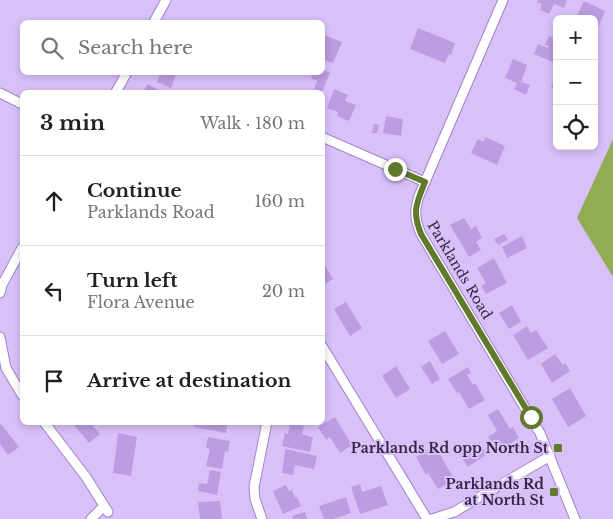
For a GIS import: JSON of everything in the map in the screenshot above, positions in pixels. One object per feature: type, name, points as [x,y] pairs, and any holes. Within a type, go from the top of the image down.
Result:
[{"type":"street","points":[[155,20],[166,0]]},
{"type":"street","name":"Parklands Road","points":[[503,0],[425,182],[415,210],[416,221],[421,234],[531,417],[550,456],[575,519]]},
{"type":"street","points":[[117,90],[125,75]]},
{"type":"street","points":[[0,93],[20,103]]},
{"type":"street","points":[[325,138],[425,182]]},
{"type":"street","points":[[0,293],[20,252]]},
{"type":"street","points":[[0,337],[6,368],[20,392]]},
{"type":"street","points":[[325,351],[427,519]]},
{"type":"street","points":[[46,425],[86,477],[106,509],[91,519]]},
{"type":"street","points":[[262,519],[255,499],[254,487],[266,425]]},
{"type":"street","points":[[432,519],[460,508],[550,456]]},
{"type":"green space","points":[[613,139],[613,277],[577,218]]},
{"type":"building","points":[[538,0],[567,0],[564,8],[554,4],[549,14],[540,10],[542,4],[537,2]]},
{"type":"building","points":[[584,1],[605,11],[598,28],[598,15],[578,15]]},
{"type":"building","points":[[418,28],[455,43],[451,55],[449,54],[445,63],[410,49]]},
{"type":"building","points":[[325,35],[342,42],[333,63],[325,60]]},
{"type":"building","points":[[549,36],[553,38],[553,62],[534,54],[538,44],[548,48],[549,46],[545,45]]},
{"type":"building","points":[[513,59],[527,65],[520,85],[522,82],[530,85],[526,95],[514,89],[517,83],[505,78]]},
{"type":"building","points":[[325,70],[330,73],[323,90],[314,89],[317,81],[311,78],[312,75],[325,75]]},
{"type":"building","points":[[160,75],[176,75],[171,88],[157,82]]},
{"type":"building","points":[[148,84],[158,90],[144,90]]},
{"type":"building","points":[[334,89],[348,95],[345,101],[356,105],[349,121],[337,116],[338,112],[327,108]]},
{"type":"building","points":[[386,116],[403,119],[401,136],[383,133]]},
{"type":"building","points":[[374,124],[379,125],[377,133],[372,133]]},
{"type":"building","points":[[485,137],[505,146],[497,165],[471,153],[478,139],[484,142]]},
{"type":"building","points":[[464,218],[471,229],[476,226],[482,238],[476,242],[481,250],[469,257],[450,225]]},
{"type":"building","points":[[504,234],[508,240],[498,245],[494,239]]},
{"type":"building","points":[[522,236],[527,248],[507,258],[502,247]]},
{"type":"building","points":[[494,258],[507,283],[486,294],[481,286],[486,283],[477,268]]},
{"type":"building","points":[[325,266],[333,279],[325,284]]},
{"type":"building","points":[[346,302],[362,328],[350,336],[334,309]]},
{"type":"building","points":[[512,305],[521,322],[509,329],[499,313]]},
{"type":"building","points":[[527,326],[531,333],[536,330],[548,348],[528,360],[513,335]]},
{"type":"building","points":[[445,331],[459,354],[442,364],[428,341]]},
{"type":"building","points":[[555,354],[563,365],[565,363],[570,371],[552,383],[541,364]]},
{"type":"building","points":[[430,361],[440,379],[432,384],[421,367]]},
{"type":"building","points":[[396,366],[410,389],[396,398],[382,376]]},
{"type":"building","points":[[468,367],[471,373],[467,375],[473,385],[475,383],[485,400],[469,409],[459,392],[457,393],[448,379]]},
{"type":"building","points":[[570,388],[586,416],[568,427],[552,399]]},
{"type":"building","points":[[498,409],[510,429],[513,427],[519,438],[498,451],[488,437],[497,431],[488,415]]},
{"type":"building","points":[[335,417],[352,445],[340,453],[330,437],[326,440],[318,427],[325,425],[325,423]]},
{"type":"building","points":[[1,424],[19,447],[8,455],[0,444]]},
{"type":"building","points":[[92,425],[100,434],[89,443],[75,426]]},
{"type":"building","points":[[194,425],[227,425],[226,433],[194,427]]},
{"type":"building","points":[[290,425],[304,425],[302,434],[313,437],[310,452],[282,446],[285,433],[288,434]]},
{"type":"building","points":[[118,433],[137,437],[131,476],[113,473]]},
{"type":"building","points":[[208,437],[230,441],[228,452],[225,451],[222,469],[206,466],[210,449],[206,448]]},
{"type":"building","points":[[479,442],[487,454],[468,467],[460,455]]},
{"type":"building","points":[[435,446],[454,479],[438,489],[428,473],[426,475],[416,457]]},
{"type":"building","points":[[285,449],[317,456],[314,469],[295,465],[293,475],[282,473]]},
{"type":"building","points":[[210,470],[221,472],[217,495],[198,491],[199,483],[207,484]]},
{"type":"building","points":[[360,484],[362,492],[381,486],[388,505],[360,514],[351,487]]},
{"type":"building","points":[[286,485],[289,491],[292,490],[295,498],[297,497],[301,506],[283,514],[273,491]]},
{"type":"building","points":[[346,497],[351,513],[334,519],[324,519],[319,506]]},
{"type":"building","points":[[220,501],[222,519],[200,519],[198,502]]},
{"type":"building","points":[[305,512],[307,519],[293,519],[292,516]]},
{"type":"place","name":"Parklands Rd opp North St","points":[[558,448]]},
{"type":"place","name":"Parklands Rd at North St","points":[[554,492]]},
{"type":"route","points":[[395,169],[425,182],[415,210],[416,221],[421,234],[531,417]]}]
